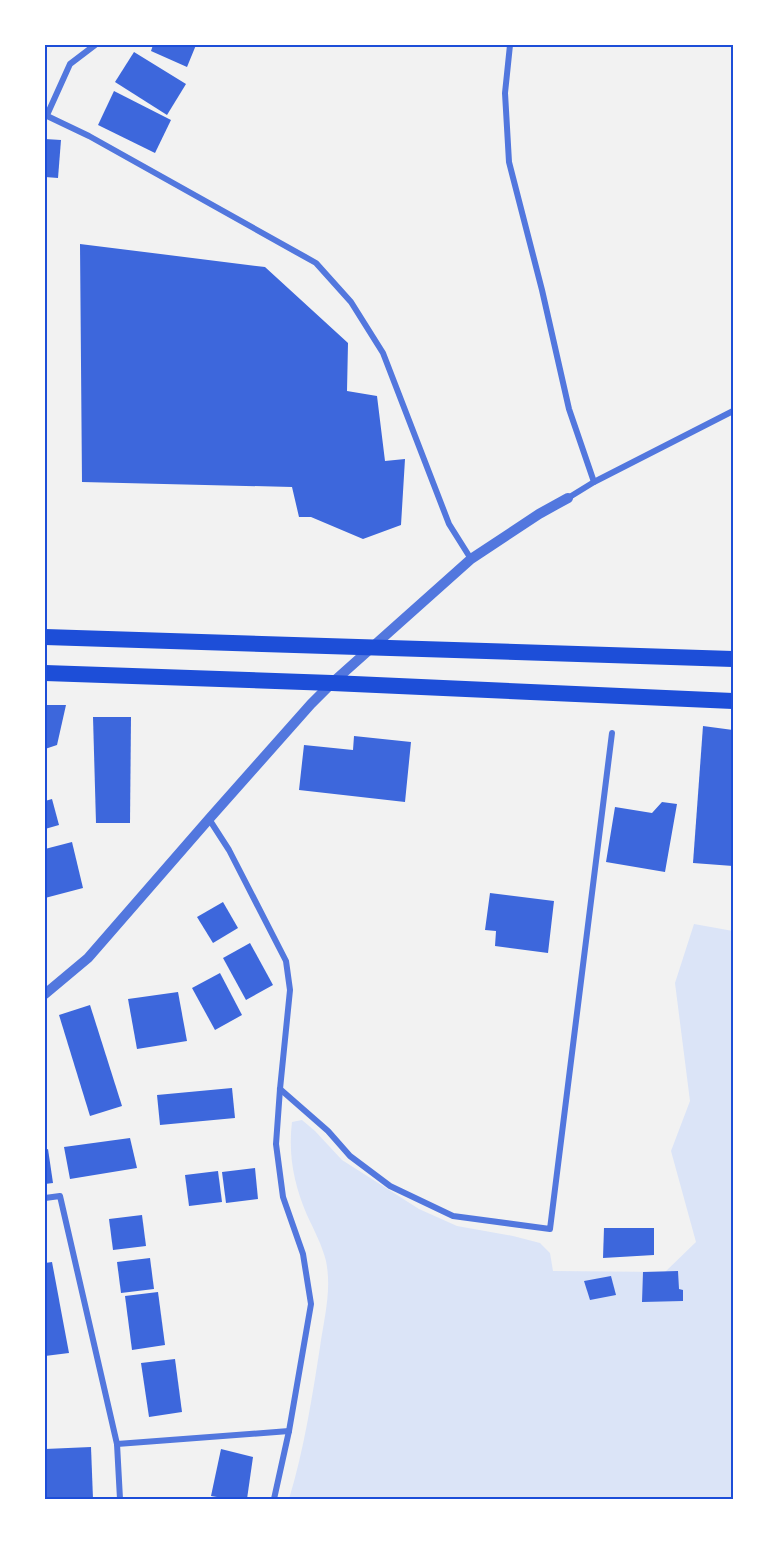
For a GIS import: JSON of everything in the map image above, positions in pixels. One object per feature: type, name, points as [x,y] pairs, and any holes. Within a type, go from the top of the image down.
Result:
[{"type":"highway","points":[[45,637],[733,659]]},
{"type":"highway","points":[[45,672],[733,700]]},
{"type":"street","points":[[95,45],[70,64],[46,115],[89,136],[316,263],[351,302],[383,353],[449,524],[471,559]]},
{"type":"street","points":[[510,45],[505,93],[510,162],[569,409],[594,482]]},
{"type":"street","points":[[45,994],[88,958],[311,704],[370,648],[471,559],[539,514],[594,482],[733,411]]},
{"type":"street","points":[[280,1089],[328,1131],[350,1156],[390,1186],[453,1216],[550,1229],[612,732]]},
{"type":"street","points":[[209,819],[229,850],[286,961],[290,990],[276,1144],[283,1197],[303,1254],[311,1304],[289,1431],[274,1499]]},
{"type":"street","points":[[45,1198],[60,1196],[117,1444],[120,1499]]},
{"type":"street","points":[[117,1444],[289,1431]]},
{"type":"shaded area","points":[[694,924],[733,931],[733,1499],[289,1499],[311,1405],[328,1294],[326,1261],[295,1181],[291,1146],[292,1122],[302,1120],[342,1160],[419,1209],[457,1226],[540,1243],[550,1253],[553,1271],[665,1272],[696,1242],[671,1151],[690,1101],[675,983]]},
{"type":"building","points":[[153,45],[196,45],[187,67],[151,51]]},
{"type":"building","points":[[134,52],[186,84],[167,115],[115,82]]},
{"type":"building","points":[[114,91],[171,120],[155,153],[98,125]]},
{"type":"building","points":[[45,139],[61,140],[58,178],[45,177]]},
{"type":"building","points":[[80,244],[265,267],[348,343],[347,391],[377,396],[385,461],[405,459],[401,525],[363,539],[311,517],[299,517],[292,487],[82,482]]},
{"type":"building","points":[[45,705],[66,705],[57,745],[45,749]]},
{"type":"building","points":[[93,717],[131,717],[130,823],[96,823]]},
{"type":"building","points":[[703,726],[733,730],[733,866],[693,863]]},
{"type":"building","points":[[354,736],[411,742],[405,802],[299,790],[304,745],[353,750]]},
{"type":"building","points":[[52,799],[59,825],[45,829],[45,801]]},
{"type":"building","points":[[662,802],[677,804],[665,872],[606,862],[615,807],[652,813]]},
{"type":"building","points":[[72,842],[83,888],[45,898],[45,849]]},
{"type":"building","points":[[490,893],[554,901],[548,953],[495,946],[496,931],[485,930]]},
{"type":"building","points":[[223,902],[238,928],[213,943],[197,917]]},
{"type":"building","points":[[250,943],[273,985],[246,1000],[223,958]]},
{"type":"building","points":[[220,973],[242,1015],[215,1030],[192,988]]},
{"type":"building","points":[[178,992],[187,1041],[137,1049],[128,999]]},
{"type":"building","points":[[90,1005],[122,1106],[90,1116],[59,1015]]},
{"type":"building","points":[[232,1088],[235,1118],[160,1125],[157,1095]]},
{"type":"building","points":[[130,1138],[137,1168],[70,1179],[64,1147]]},
{"type":"building","points":[[48,1149],[53,1183],[45,1184],[45,1150]]},
{"type":"building","points":[[255,1168],[258,1199],[226,1203],[222,1172]]},
{"type":"building","points":[[218,1171],[222,1202],[189,1206],[185,1175]]},
{"type":"building","points":[[142,1215],[146,1246],[113,1250],[109,1219]]},
{"type":"building","points":[[604,1228],[654,1228],[654,1255],[603,1258]]},
{"type":"building","points":[[150,1258],[154,1289],[121,1293],[117,1262]]},
{"type":"building","points":[[52,1262],[69,1353],[45,1356],[45,1263]]},
{"type":"building","points":[[678,1271],[679,1289],[683,1290],[683,1301],[642,1302],[643,1272]]},
{"type":"building","points":[[611,1276],[616,1295],[590,1300],[584,1281]]},
{"type":"building","points":[[158,1292],[165,1345],[132,1350],[125,1296]]},
{"type":"building","points":[[175,1359],[182,1412],[149,1417],[141,1363]]},
{"type":"building","points":[[91,1447],[93,1499],[45,1499],[45,1449]]},
{"type":"building","points":[[221,1449],[253,1457],[247,1499],[211,1496]]}]
